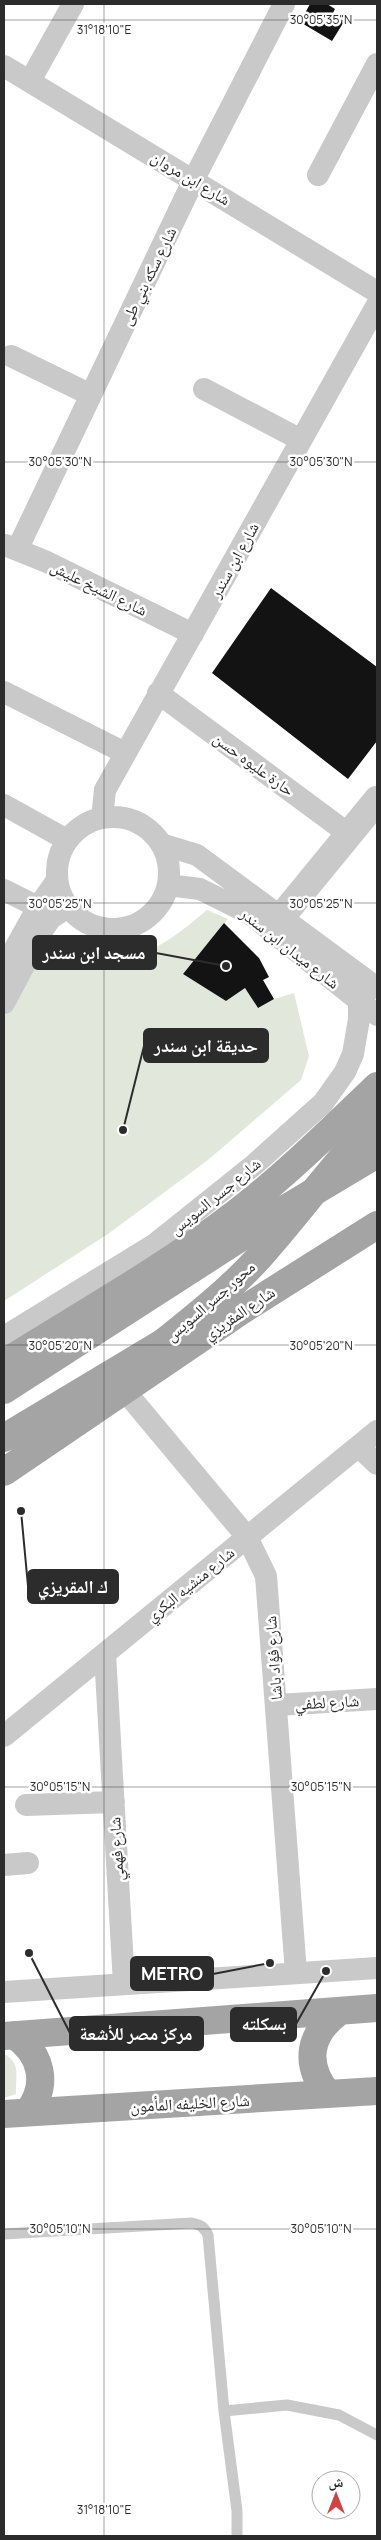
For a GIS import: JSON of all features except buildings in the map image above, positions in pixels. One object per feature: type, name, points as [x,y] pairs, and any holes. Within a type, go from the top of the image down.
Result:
[{"type":"main road","points":[[4,1363],[201,1238],[268,1187],[377,1086]]},
{"type":"main road","name":"محور جسر السويس","points":[[4,1438],[164,1342],[217,1299],[262,1254],[340,1159],[377,1119]]},
{"type":"main road","points":[[4,1390],[285,1209],[376,1156]]},
{"type":"main road","name":"شارع المقريزي","points":[[4,1472],[263,1296],[377,1225]]},
{"type":"main road","points":[[9,2035],[377,2008]]},
{"type":"main road","points":[[328,2094],[315,2074],[313,2049],[322,2027],[340,2011]]},
{"type":"main road","points":[[9,2035],[31,2049],[40,2070],[39,2093],[16,2113]]},
{"type":"main road","name":"شارع الخليفه المأمون","points":[[16,2113],[377,2091]]},
{"type":"street","points":[[30,81],[73,4]]},
{"type":"street","name":"شارع سكه بني طى","points":[[10,547],[91,395],[194,179],[284,4]]},
{"type":"street","points":[[318,175],[377,64]]},
{"type":"street","name":"شارع ابن مروان","points":[[4,66],[194,179],[377,292]]},
{"type":"street","name":"شارع ابن سندر","points":[[102,818],[105,790],[377,305]]},
{"type":"street","points":[[11,356],[91,395]]},
{"type":"street","points":[[204,389],[301,440]]},
{"type":"street","name":"شارع الشيخ عليش","points":[[10,547],[193,634]]},
{"type":"street","points":[[4,692],[125,753]]},
{"type":"street","name":"حارة عليوه حسن","points":[[158,693],[350,835]]},
{"type":"street","points":[[282,916],[377,800]]},
{"type":"street","points":[[4,805],[67,840]]},
{"type":"street","points":[[102,818],[130,819],[153,833],[161,844],[169,864],[168,885],[164,898],[145,920],[118,930],[90,925],[78,917],[68,907],[57,880],[60,852],[67,840],[89,822],[102,818]]},
{"type":"street","name":"شارع ميدان ابن سندر","points":[[161,844],[197,855],[282,916],[372,991],[377,1016]]},
{"type":"street","points":[[4,968],[38,907],[57,880]]},
{"type":"street","name":"شارع ميدان ابن سندر","points":[[168,885],[200,889],[235,905],[372,991]]},
{"type":"street","points":[[4,890],[38,907]]},
{"type":"street","points":[[4,1003],[44,928],[51,918],[68,907]]},
{"type":"street","name":"شارع جسر السويس","points":[[4,1337],[155,1244],[248,1170],[323,1103],[345,1072],[352,1054],[359,1019],[372,991]]},
{"type":"street","name":"شارع فؤاد باشا","points":[[125,1391],[247,1537],[261,1562],[268,1590],[296,1973]]},
{"type":"street","name":"شارع منشيه البكري","points":[[4,1736],[377,1431]]},
{"type":"street","points":[[359,1447],[377,1464]]},
{"type":"street","name":"شارع فهمي","points":[[105,1654],[124,1984]]},
{"type":"street","name":"شارع لطفي","points":[[277,1705],[377,1699]]},
{"type":"street","points":[[26,1805],[114,1802]]},
{"type":"street","points":[[4,1865],[28,1863]]},
{"type":"street","points":[[4,1992],[377,1968]]},
{"type":"lane","points":[[4,2234],[192,2223],[199,2224],[205,2229],[208,2236],[224,2411],[237,2511],[237,2536]]},
{"type":"lane","points":[[224,2411],[287,2405],[339,2415],[377,2435]]},
{"type":"shaded area","points":[[207,910],[228,919],[183,974],[226,1001],[245,988],[258,1008],[274,999],[294,993],[309,1056],[301,1080],[208,1160],[108,1234],[4,1301],[4,1017],[45,940],[97,958],[119,959],[147,952],[160,945]]},
{"type":"shaded area","points":[[4,2054],[13,2062],[17,2077],[16,2094],[4,2098]]},
{"type":"place","name":"مسجد ابن سندر","points":[[226,966]]},
{"type":"place","name":"حديقة ابن سندر","points":[[123,1130]]},
{"type":"place","name":"ك المقريزي","points":[[21,1511]]},
{"type":"place","name":"مركز مصر للأشعة","points":[[29,1953]]},
{"type":"place","name":"METRO","points":[[270,1963]]},
{"type":"place","name":"بسكلته","points":[[326,1971]]}]
